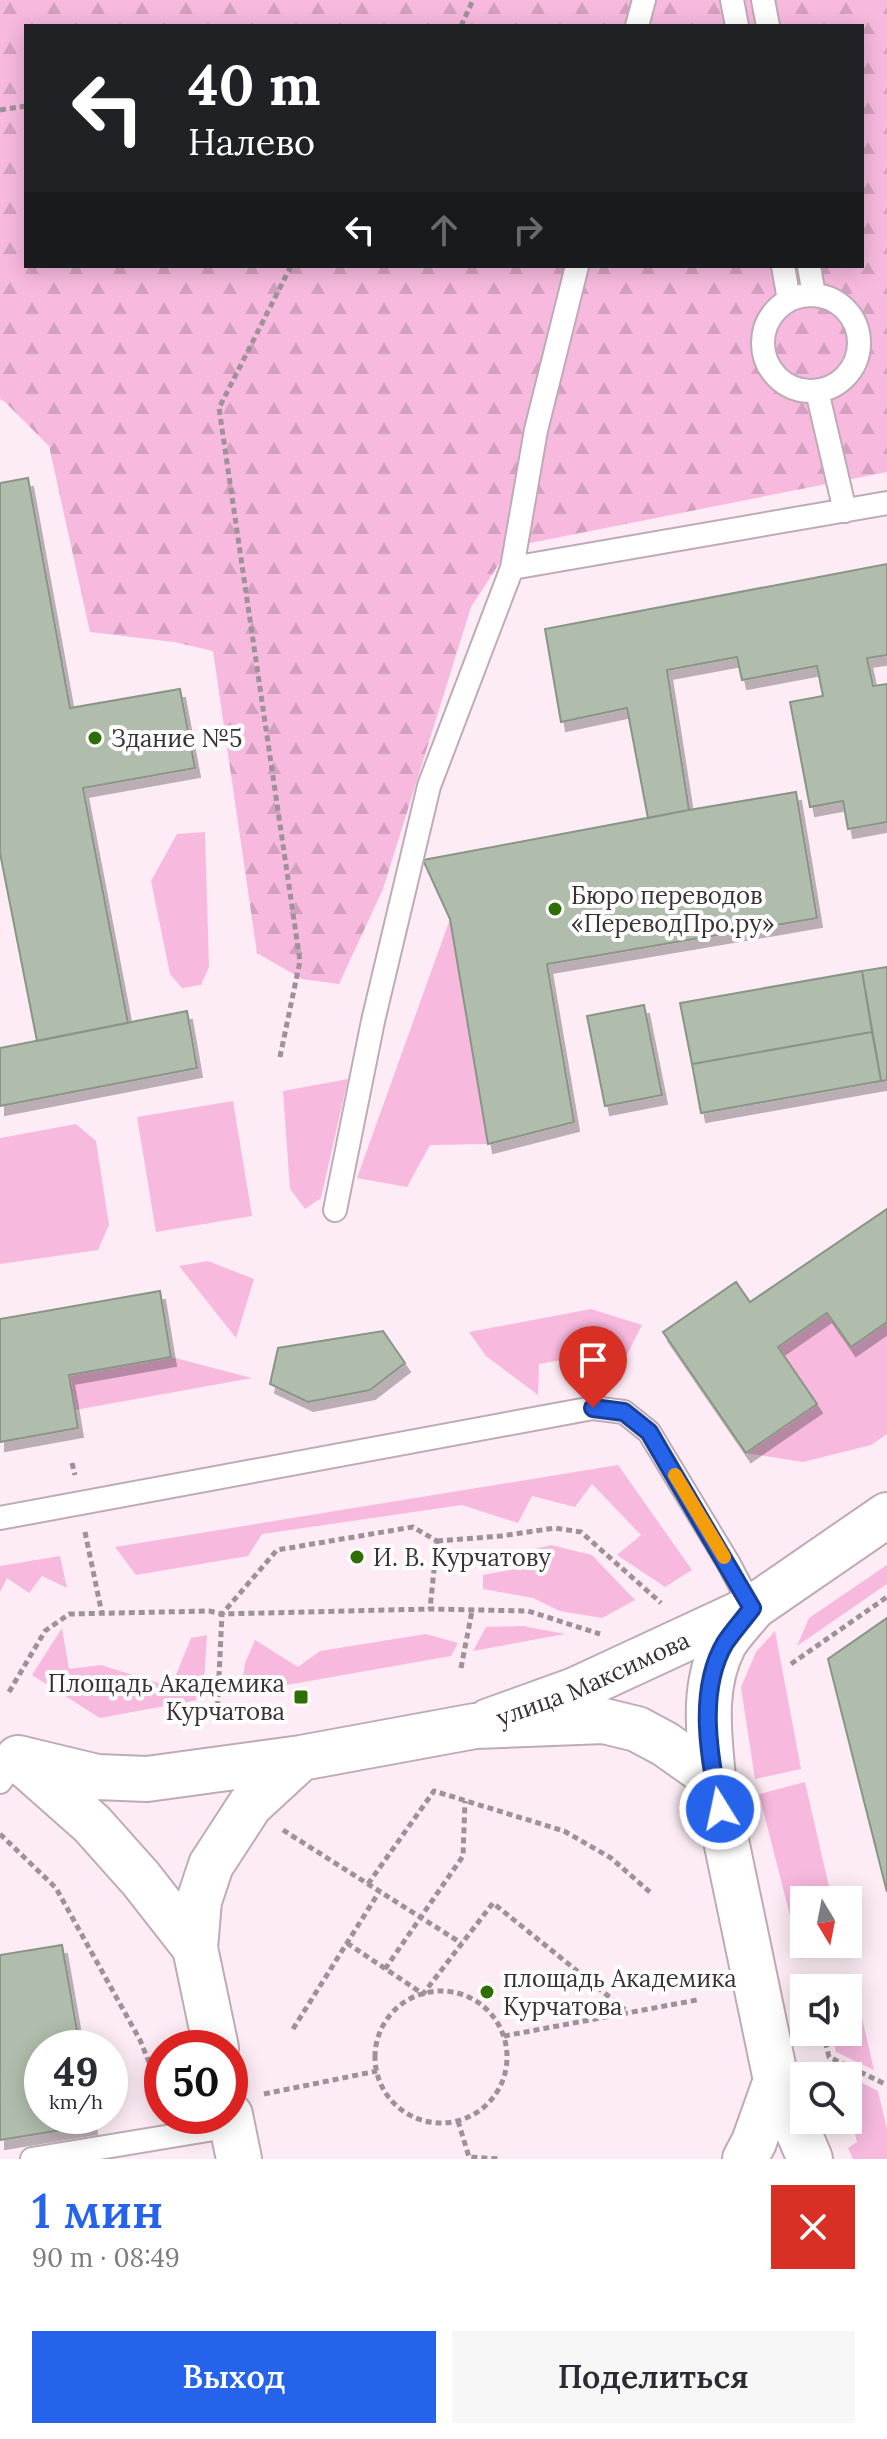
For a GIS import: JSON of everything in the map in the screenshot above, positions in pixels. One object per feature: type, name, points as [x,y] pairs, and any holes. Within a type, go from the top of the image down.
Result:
[{"type":"main road","name":"улица Максимова","points":[[475,1726],[589,1684],[752,1608],[887,1515]]},
{"type":"main road","name":"улица Максимова","points":[[752,1608],[725,1644],[713,1674],[708,1716],[713,1778],[776,2080],[810,2159]]},
{"type":"main road","points":[[6,1762],[97,1777],[147,1779],[301,1758],[475,1726],[604,1721],[637,1729],[665,1744],[713,1778]]},
{"type":"main road","points":[[212,2030],[195,1948],[199,1901],[211,1865],[250,1805],[301,1758]]},
{"type":"main road","points":[[6,1762],[92,1824],[141,1879],[195,1948]]},
{"type":"main road","points":[[745,2159],[776,2080]]},
{"type":"lane","points":[[638,24],[644,0]]},
{"type":"lane","points":[[732,0],[737,24]]},
{"type":"lane","points":[[763,0],[768,24]]},
{"type":"lane","points":[[335,1210],[373,1021],[429,786],[512,568],[536,430],[576,268]]},
{"type":"lane","points":[[783,268],[789,300]]},
{"type":"lane","points":[[809,268],[814,295]]},
{"type":"lane","points":[[814,295],[830,299],[843,307],[853,320],[859,350],[845,378],[832,387],[817,391],[802,390],[776,377],[763,350],[768,321],[777,309],[789,300],[814,295]]},
{"type":"lane","points":[[817,391],[845,511]]},
{"type":"lane","points":[[512,568],[887,503]]},
{"type":"lane","points":[[0,1518],[593,1408],[624,1412],[652,1436],[752,1608]]},
{"type":"lane","points":[[32,2159],[181,2134]]},
{"type":"path","points":[[462,24],[473,0]]},
{"type":"path","points":[[0,110],[24,106]]},
{"type":"path","points":[[280,1057],[300,961],[219,408],[290,268]]},
{"type":"path","points":[[72,1463],[102,1614]]},
{"type":"path","points":[[217,1717],[222,1614],[277,1550],[413,1527],[437,1541],[555,1528],[581,1532],[661,1603]]},
{"type":"path","points":[[430,1609],[437,1541]]},
{"type":"path","points":[[791,1664],[887,1597]]},
{"type":"path","points":[[9,1692],[45,1631],[69,1614],[430,1609],[528,1611],[602,1635]]},
{"type":"path","points":[[461,1668],[472,1611]]},
{"type":"path","points":[[368,1884],[434,1791],[564,1831],[611,1858],[652,1894]]},
{"type":"path","points":[[385,1969],[463,1856],[465,1801]]},
{"type":"path","points":[[274,1824],[461,1943]]},
{"type":"path","points":[[0,1834],[56,1888],[144,2050]]},
{"type":"path","points":[[293,2029],[379,1892]]},
{"type":"path","points":[[423,1994],[493,1903],[628,2012]]},
{"type":"path","points":[[347,1943],[423,1994]]},
{"type":"path","points":[[447,1991],[480,2003],[493,2015],[504,2036],[507,2067],[501,2086],[490,2102],[475,2114],[458,2121],[439,2123],[419,2119],[401,2110],[388,2096],[377,2071],[375,2058],[378,2039],[386,2020],[398,2007],[423,1994],[447,1991]]},
{"type":"path","points":[[504,2036],[697,2000]]},
{"type":"path","points":[[826,2046],[829,2057],[887,2085]]},
{"type":"path","points":[[248,2121],[377,2071]]},
{"type":"path","points":[[458,2121],[469,2157],[500,2159]]},
{"type":"green space","points":[[0,0],[887,0],[887,472],[510,547],[471,607],[383,889],[339,984],[302,979],[257,953],[213,651],[174,642],[90,632],[49,446],[0,399]]},
{"type":"green space","points":[[205,832],[209,967],[201,985],[182,988],[170,974],[151,881],[177,834]]},
{"type":"green space","points":[[450,919],[488,1144],[430,1145],[407,1187],[357,1178]]},
{"type":"green space","points":[[348,1079],[321,1198],[305,1209],[290,1189],[283,1091]]},
{"type":"green space","points":[[233,1101],[252,1216],[156,1232],[137,1117]]},
{"type":"green space","points":[[76,1124],[96,1141],[109,1225],[98,1250],[0,1264],[0,1138]]},
{"type":"green space","points":[[208,1261],[254,1279],[236,1338],[179,1266]]},
{"type":"green space","points":[[591,1309],[642,1325],[613,1382],[592,1355],[539,1364],[538,1395],[486,1356],[469,1332]]},
{"type":"green space","points":[[827,1313],[887,1322],[887,1434],[871,1445],[803,1462],[746,1453],[817,1404],[778,1347]]},
{"type":"green space","points":[[171,1357],[252,1378],[75,1410],[69,1375]]},
{"type":"green space","points":[[618,1465],[692,1570],[665,1587],[617,1555],[641,1535],[592,1484],[575,1507],[532,1496],[518,1523],[462,1505],[262,1534],[248,1556],[136,1575],[115,1547]]},
{"type":"green space","points":[[551,1545],[592,1555],[635,1600],[602,1618],[560,1611],[533,1598],[483,1589],[483,1575],[521,1568],[535,1549]]},
{"type":"green space","points":[[60,1556],[67,1588],[42,1576],[29,1593],[7,1578],[0,1592],[0,1566]]},
{"type":"green space","points":[[887,1565],[887,1584],[797,1646],[809,1618]]},
{"type":"green space","points":[[523,1626],[565,1634],[473,1651],[486,1627]]},
{"type":"green space","points":[[62,1628],[69,1669],[101,1665],[171,1687],[191,1638],[207,1635],[203,1699],[100,1718],[32,1675]]},
{"type":"green space","points":[[775,1631],[801,1769],[755,1779],[741,1687],[756,1652]]},
{"type":"green space","points":[[426,1634],[458,1643],[451,1656],[241,1693],[245,1663],[255,1640],[298,1667],[320,1651]]},
{"type":"green space","points":[[805,1782],[829,1886],[790,1886],[790,1916],[759,1794]]},
{"type":"green space","points":[[862,2018],[874,2070],[836,2052],[834,2046],[862,2046]]},
{"type":"green space","points":[[862,2083],[878,2091],[887,2129],[887,2159],[853,2159],[848,2148],[857,2142],[855,2134],[862,2134]]},
{"type":"building","name":"Здание №5","points":[[28,478],[70,708],[180,689],[195,768],[83,788],[128,1023],[37,1041],[0,853],[0,483]]},
{"type":"building","points":[[887,564],[887,655],[867,658],[873,686],[887,684],[887,822],[848,829],[843,801],[810,807],[790,702],[823,696],[817,666],[742,680],[737,657],[667,670],[689,810],[648,818],[627,708],[561,722],[545,629]]},
{"type":"building","points":[[796,792],[817,918],[547,964],[574,1122],[488,1144],[450,919],[423,860]]},
{"type":"building","points":[[887,967],[887,1080],[881,1081],[862,971]]},
{"type":"building","points":[[862,971],[872,1032],[692,1064],[680,1003]]},
{"type":"building","points":[[644,1005],[662,1095],[605,1106],[587,1016]]},
{"type":"building","points":[[187,1011],[197,1068],[0,1106],[0,1048]]},
{"type":"building","points":[[872,1032],[881,1081],[701,1113],[692,1064]]},
{"type":"building","points":[[887,1209],[887,1322],[851,1347],[827,1313],[778,1347],[817,1404],[746,1453],[663,1332],[736,1282],[750,1302]]},
{"type":"building","points":[[160,1291],[171,1357],[69,1375],[78,1428],[0,1442],[0,1319]]},
{"type":"building","points":[[383,1331],[405,1363],[370,1390],[308,1402],[270,1384],[278,1348]]},
{"type":"building","points":[[887,1618],[887,1892],[828,1659]]},
{"type":"building","points":[[62,1945],[77,2030],[24,2030],[24,2134],[37,2134],[0,2140],[0,1955]]},
{"type":"slow traffic","points":[[675,1475],[724,1557]]},
{"type":"place","name":"Здание №5","points":[[95,738]]},
{"type":"place","name":"Бюро переводов «ПереводПро.ру»","points":[[555,909]]},
{"type":"place","name":"И. В. Курчатову","points":[[357,1557]]},
{"type":"place","name":"Площадь Академика Курчатова","points":[[301,1697]]},
{"type":"place","name":"площадь Академика Курчатова","points":[[487,1992]]},
{"type":"route","points":[[593,1408],[624,1412],[649,1432],[752,1608],[725,1644],[713,1674],[708,1716],[713,1778],[720,1809]]}]
